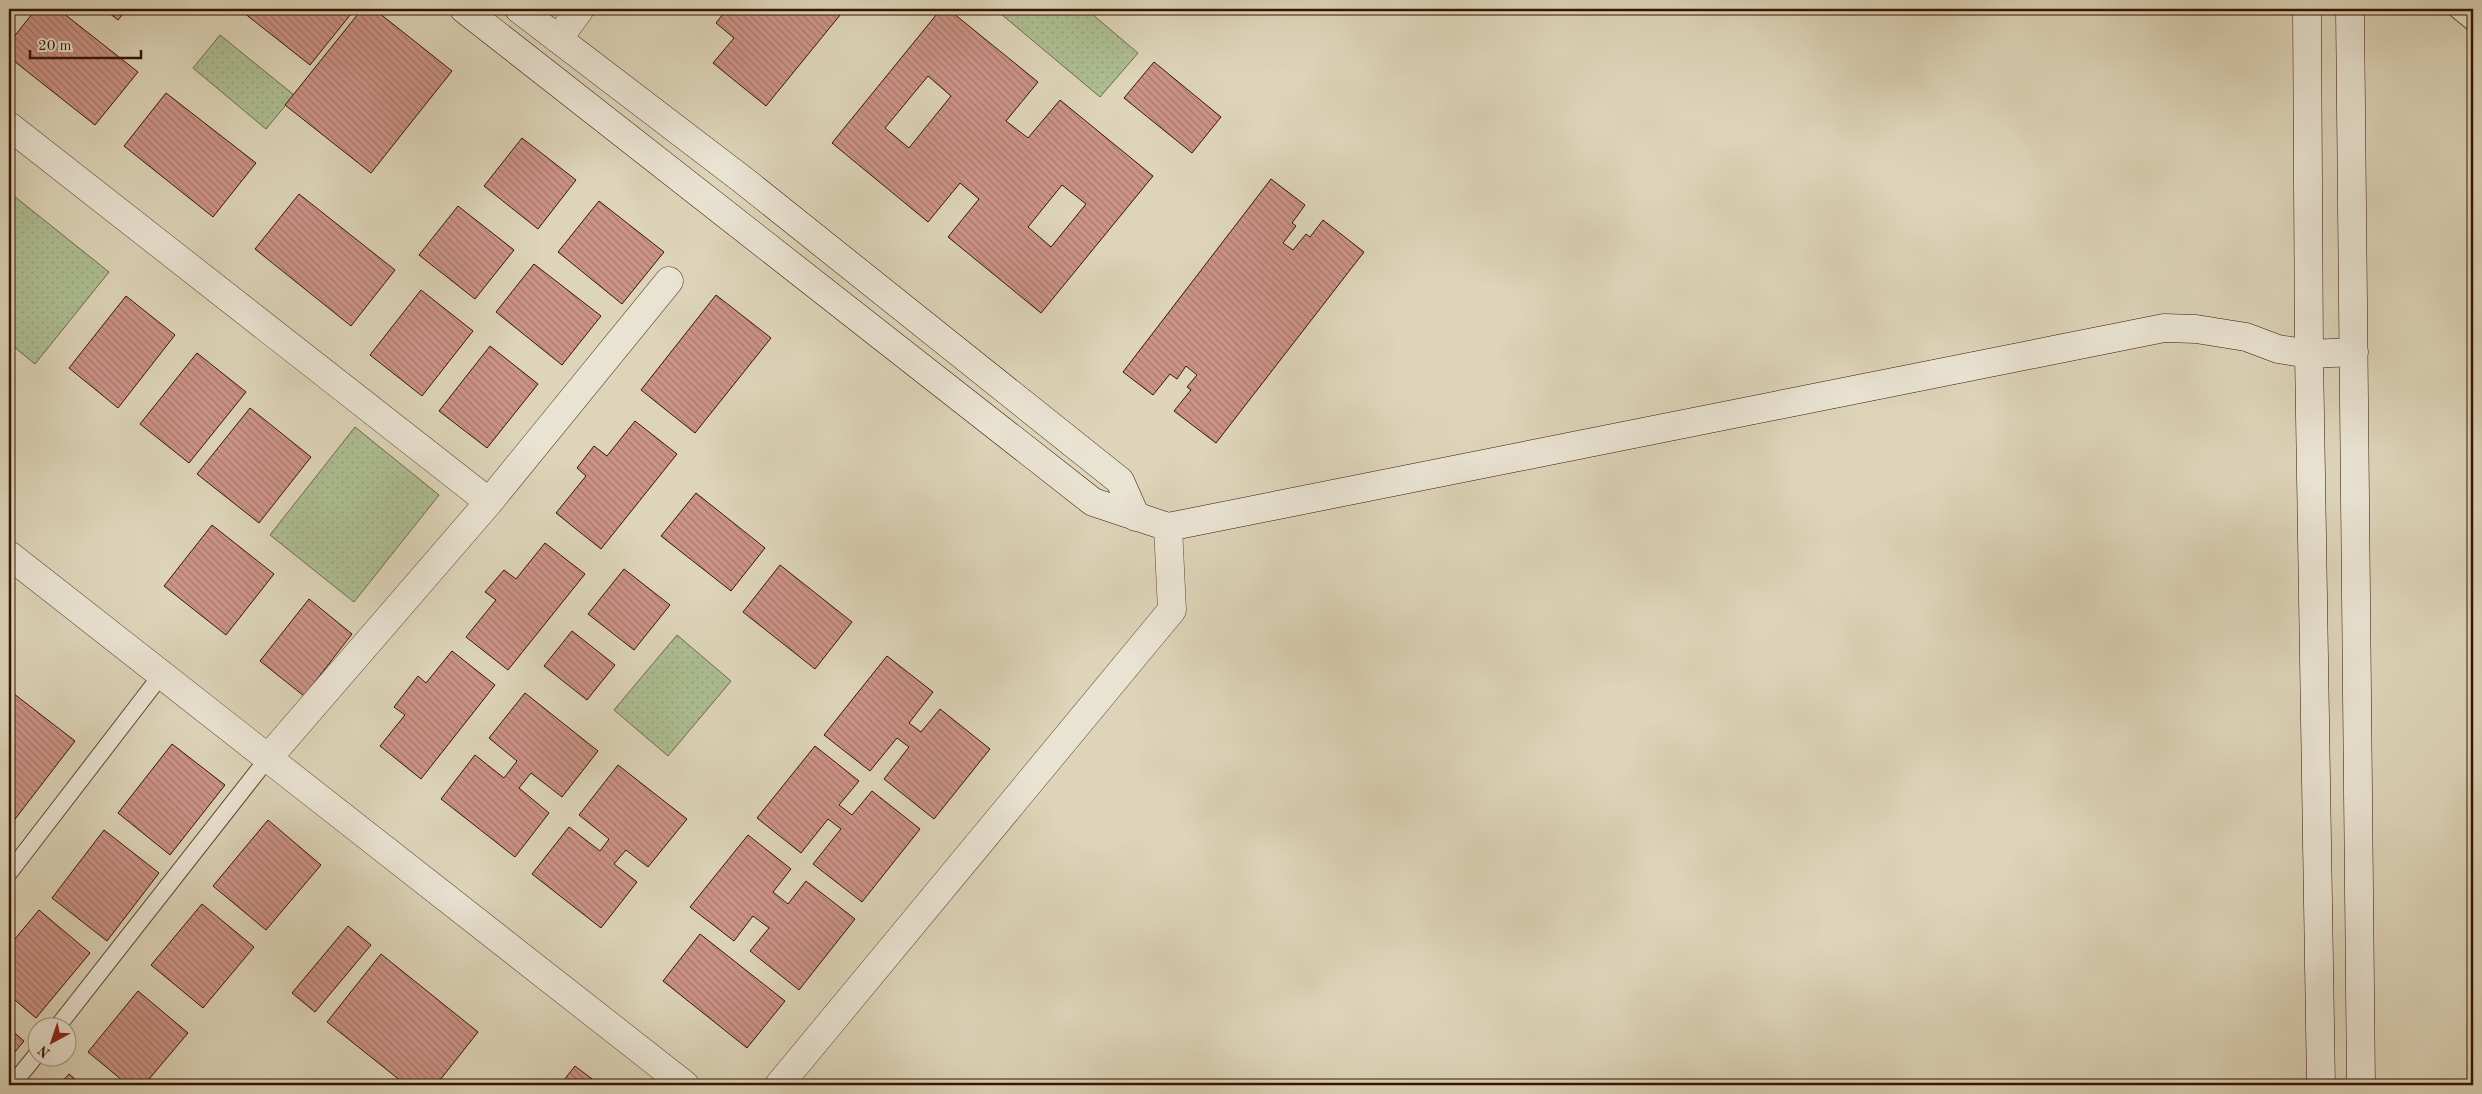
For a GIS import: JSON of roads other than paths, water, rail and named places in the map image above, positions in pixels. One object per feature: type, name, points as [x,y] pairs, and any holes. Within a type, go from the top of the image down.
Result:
[{"type":"street","points":[[464,9],[1093,502],[1168,527],[2164,328],[2196,329],[2246,337],[2278,349],[2309,354],[2354,352]]},
{"type":"street","points":[[518,9],[743,180],[1120,482],[1136,517]]},
{"type":"street","points":[[558,39],[580,9]]},
{"type":"street","points":[[2307,9],[2309,354],[2321,1085]]},
{"type":"street","points":[[2352,11],[2361,1085]]},
{"type":"street","points":[[9,126],[489,502]]},
{"type":"street","points":[[721,209],[743,180]]},
{"type":"street","points":[[268,758],[489,502],[669,281]]},
{"type":"street","points":[[779,1085],[1172,610],[1168,527]]},
{"type":"street","points":[[9,555],[685,1085]]},
{"type":"lane","points":[[2456,9],[2473,23]]},
{"type":"lane","points":[[9,872],[162,674]]},
{"type":"lane","points":[[66,1016],[268,758]]},
{"type":"lane","points":[[12,1085],[28,1065]]}]
